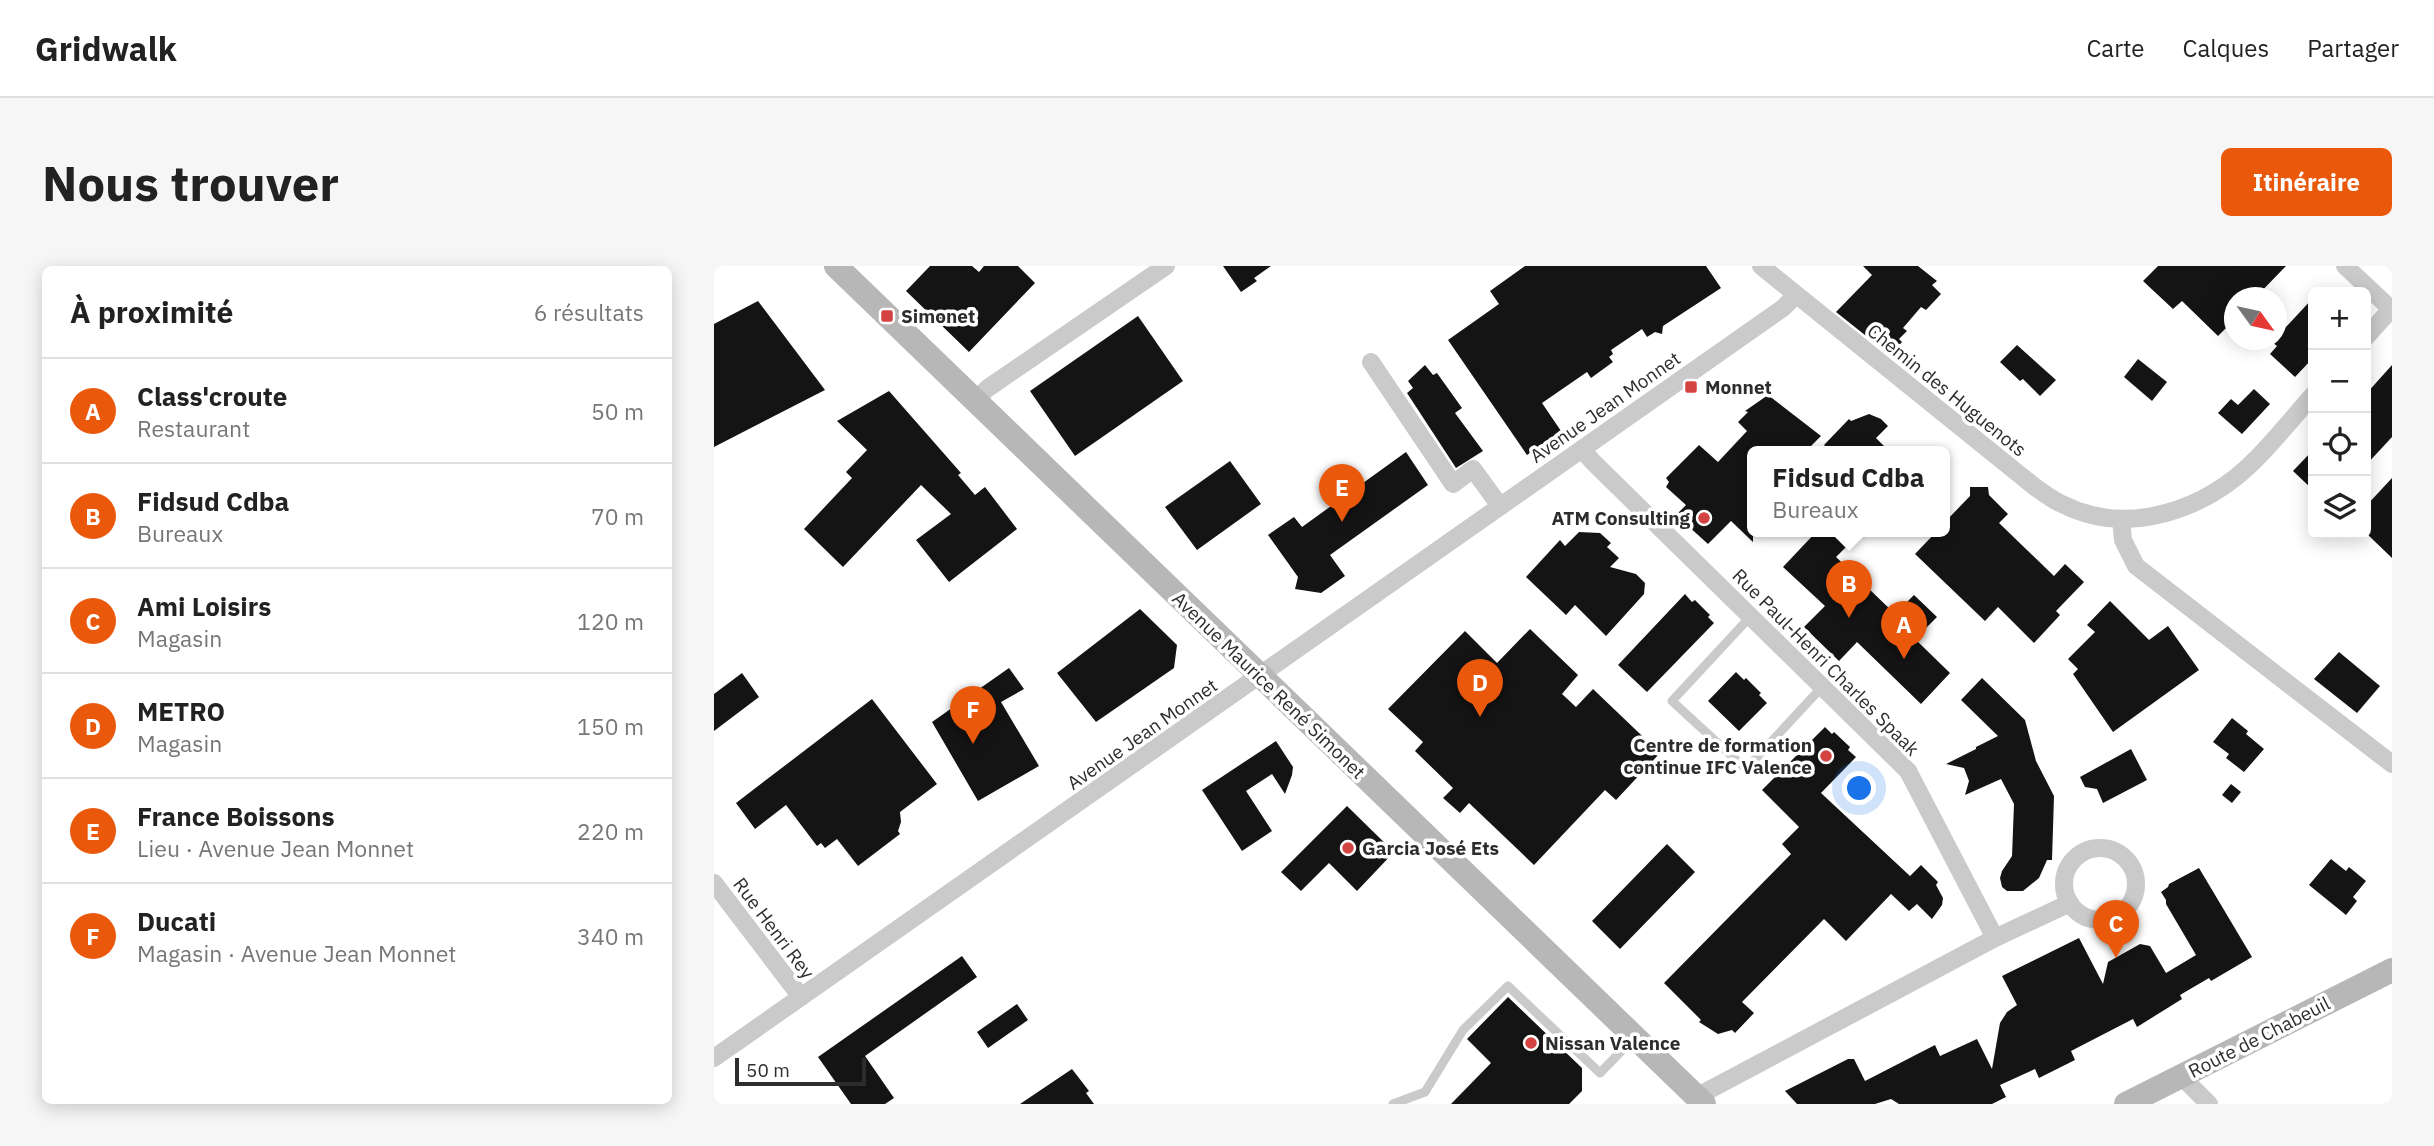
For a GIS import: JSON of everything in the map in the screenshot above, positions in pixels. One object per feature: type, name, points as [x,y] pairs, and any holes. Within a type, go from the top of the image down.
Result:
[{"type":"street","name":"Avenue Maurice René Simonet","points":[[835,266],[1635,1038],[1697,1102]]},
{"type":"street","points":[[974,401],[1166,266]]},
{"type":"street","name":"Chemin des Huguenots","points":[[1760,266],[2035,487],[2062,505],[2088,514],[2121,519],[2160,516],[2193,505],[2221,489],[2255,460],[2308,401]]},
{"type":"street","points":[[2345,266],[2392,309],[2371,332]]},
{"type":"street","name":"Avenue Jean Monnet","points":[[714,1058],[1783,308],[1796,295]]},
{"type":"street","points":[[1371,362],[1453,484],[1473,469],[1500,506]]},
{"type":"street","name":"Rue Paul-Henri Charles Spaak","points":[[1582,449],[1908,771],[1995,938]]},
{"type":"street","points":[[2121,519],[2123,540],[2136,566],[2392,764]]},
{"type":"street","points":[[2106,848],[2118,852],[2134,869],[2136,893],[2123,913],[2112,919],[2099,921],[2087,918],[2077,912],[2070,903],[2064,891],[2067,868],[2084,851],[2106,848]]},
{"type":"street","name":"Rue Henri Rey","points":[[714,883],[801,997]]},
{"type":"street","points":[[1697,1102],[1995,938],[2070,903]]},
{"type":"street","name":"Route de Chabeuil","points":[[2126,1104],[2392,970]]},
{"type":"street","points":[[2181,1076],[2210,1104]]},
{"type":"lane","points":[[1750,617],[1672,701],[1746,769],[1822,687]]},
{"type":"lane","points":[[1393,1104],[1425,1093],[1463,1030],[1508,986],[1600,1073],[1635,1038]]},
{"type":"building","points":[[930,266],[972,266],[979,272],[984,266],[1018,266],[1035,283],[969,352],[906,291]]},
{"type":"building","points":[[1223,266],[1271,266],[1254,278],[1257,281],[1241,292]]},
{"type":"building","points":[[1525,266],[1706,266],[1721,288],[1663,326],[1662,334],[1655,332],[1647,337],[1642,329],[1611,350],[1613,354],[1609,357],[1613,362],[1591,378],[1587,372],[1542,403],[1561,431],[1527,455],[1448,340],[1499,304],[1490,291]]},
{"type":"building","points":[[1863,266],[1918,266],[1937,281],[1932,285],[1941,294],[1926,310],[1921,307],[1903,328],[1907,331],[1899,339],[1902,342],[1890,355],[1836,312],[1872,275]]},
{"type":"building","points":[[2158,266],[2286,266],[2266,287],[2224,287],[2224,330],[2218,336],[2182,301],[2173,309],[2143,281]]},
{"type":"building","points":[[758,301],[825,390],[714,447],[714,324]]},
{"type":"building","points":[[2308,303],[2308,363],[2295,377],[2270,354],[2274,350],[2287,350],[2287,326]]},
{"type":"building","points":[[1138,316],[1183,381],[1075,456],[1030,391]]},
{"type":"building","points":[[2017,345],[2056,380],[2040,396],[2000,362]]},
{"type":"building","points":[[2138,359],[2167,382],[2152,401],[2124,377]]},
{"type":"building","points":[[1425,365],[1433,375],[1437,373],[1462,408],[1455,413],[1483,451],[1456,468],[1407,393],[1413,388],[1408,381]]},
{"type":"building","points":[[2392,365],[2392,437],[2371,460],[2371,413],[2371,388]]},
{"type":"building","points":[[2254,389],[2270,404],[2242,434],[2218,413],[2231,399],[2238,405]]},
{"type":"building","points":[[889,391],[961,473],[958,475],[975,495],[985,487],[1017,529],[949,582],[916,540],[951,514],[921,485],[843,567],[804,529],[852,478],[846,472],[867,450],[837,421]]},
{"type":"building","points":[[1768,395],[1821,436],[1811,446],[1747,446],[1747,536],[1731,521],[1708,544],[1676,515],[1686,505],[1666,487],[1669,482],[1666,478],[1699,445],[1718,462],[1747,431],[1738,422],[1748,412],[1745,411]]},
{"type":"building","points":[[1869,414],[1881,419],[1888,426],[1876,438],[1884,446],[1824,445],[1849,419],[1851,421]]},
{"type":"building","points":[[1406,452],[1428,485],[1330,555],[1345,576],[1321,593],[1295,589],[1298,577],[1268,535],[1294,517],[1302,527]]},
{"type":"building","points":[[2308,455],[2308,485],[2293,471]]},
{"type":"building","points":[[1230,461],[1261,504],[1197,550],[1165,507]]},
{"type":"building","points":[[2392,478],[2392,558],[2371,538],[2371,501]]},
{"type":"building","points":[[1970,487],[1988,487],[1989,495],[2008,514],[1999,523],[2054,576],[2065,564],[2084,582],[2056,611],[2060,615],[2034,643],[1998,607],[1985,621],[1915,554],[1931,537],[1950,537],[1950,517],[1970,496]]},
{"type":"building","points":[[1579,532],[1600,533],[1611,543],[1607,547],[1619,558],[1610,567],[1636,574],[1645,583],[1644,594],[1606,636],[1575,605],[1566,615],[1526,577],[1560,540],[1565,546]]},
{"type":"building","points":[[1811,537],[1836,537],[1846,547],[1836,557],[1895,614],[1914,595],[1937,617],[1915,639],[1950,673],[1921,704],[1857,642],[1839,661],[1804,627],[1825,606],[1783,567]]},
{"type":"building","points":[[1685,594],[1710,615],[1708,617],[1714,623],[1647,692],[1618,665]]},
{"type":"building","points":[[2110,601],[2149,640],[2168,626],[2199,670],[2113,732],[2073,674],[2078,669],[2068,659],[2095,632],[2087,625]]},
{"type":"building","points":[[1140,609],[1177,645],[1174,668],[1096,722],[1057,673]]},
{"type":"building","points":[[1530,629],[1578,675],[1562,694],[1576,707],[1593,689],[1660,753],[1616,800],[1605,790],[1534,865],[1469,803],[1460,813],[1443,798],[1453,788],[1415,751],[1423,742],[1388,709],[1465,631],[1497,663]]},
{"type":"building","points":[[2339,652],[2380,686],[2357,713],[2314,679]]},
{"type":"building","points":[[1009,668],[1024,689],[1001,702],[1039,766],[978,801],[932,722]]},
{"type":"building","points":[[1736,672],[1761,693],[1759,695],[1767,703],[1739,731],[1708,701]]},
{"type":"building","points":[[742,673],[759,697],[714,731],[714,694]]},
{"type":"building","points":[[1982,678],[2025,720],[2036,761],[2054,796],[2052,860],[2047,860],[2039,878],[2023,891],[2007,891],[2002,887],[2000,878],[2012,856],[2014,804],[2001,779],[1965,795],[1969,781],[1964,768],[1946,764],[1998,736],[1961,700]]},
{"type":"building","points":[[872,699],[937,784],[900,812],[900,834],[858,866],[837,839],[825,848],[821,843],[817,846],[786,805],[755,829],[736,803]]},
{"type":"building","points":[[2232,718],[2264,749],[2244,772],[2226,758],[2229,754],[2213,742]]},
{"type":"building","points":[[1825,727],[1850,747],[1848,750],[1856,757],[1821,793],[1910,876],[1921,865],[1938,882],[1936,885],[1943,898],[1942,905],[1932,919],[1917,904],[1909,911],[1891,894],[1846,941],[1824,919],[1742,1002],[1754,1013],[1735,1033],[1732,1030],[1718,1034],[1699,1022],[1701,1020],[1664,983],[1791,854],[1782,844],[1799,827],[1762,790]]},
{"type":"building","points":[[1276,741],[1293,767],[1292,775],[1285,794],[1272,774],[1246,791],[1272,831],[1242,851],[1202,790]]},
{"type":"building","points":[[2131,749],[2147,780],[2103,803],[2097,789],[2085,787],[2080,777]]},
{"type":"building","points":[[2231,784],[2241,792],[2232,803],[2222,795]]},
{"type":"building","points":[[1347,806],[1394,852],[1357,891],[1329,863],[1301,891],[1281,872]]},
{"type":"building","points":[[1667,844],[1695,872],[1620,949],[1592,921]]},
{"type":"building","points":[[2331,859],[2346,871],[2349,867],[2366,881],[2353,897],[2357,901],[2346,915],[2309,885]]},
{"type":"building","points":[[2199,868],[2252,957],[2180,995],[2182,999],[2137,1027],[2133,1019],[2071,1051],[2075,1060],[2039,1078],[2035,1069],[2000,1085],[2006,1097],[1992,1104],[1899,1104],[1891,1099],[1875,1104],[1797,1104],[1785,1091],[1848,1059],[1854,1059],[1865,1081],[1935,1045],[1940,1056],[1977,1039],[1992,1069],[2000,1023],[2007,1012],[2017,1005],[2002,976],[2079,938],[2103,984],[2108,962],[2140,944],[2150,946],[2166,973],[2196,955],[2161,892],[2169,884]]},
{"type":"building","points":[[962,956],[977,977],[865,1056],[894,1098],[885,1104],[851,1104],[818,1057]]},
{"type":"building","points":[[1508,997],[1582,1068],[1582,1091],[1569,1104],[1451,1104],[1491,1063],[1467,1039]]},
{"type":"building","points":[[1017,1004],[1028,1020],[988,1048],[977,1032]]},
{"type":"building","points":[[1072,1069],[1089,1091],[1086,1093],[1094,1104],[1020,1104]]},
{"type":"place","name":"Simonet","points":[[887,316]]},
{"type":"place","name":"Monnet","points":[[1691,387]]},
{"type":"place","name":"ATM Consulting","points":[[1704,518]]},
{"type":"place","name":"France Boissons","points":[[1342,522]]},
{"type":"place","name":"Fidsud Cdba","points":[[1849,618]]},
{"type":"place","name":"Class'croute","points":[[1904,659]]},
{"type":"place","name":"METRO","points":[[1480,717]]},
{"type":"place","name":"Ducati","points":[[973,744]]},
{"type":"place","name":"Centre de formation continue IFC Valence","points":[[1826,756]]},
{"type":"place","name":"Garcia José Ets","points":[[1348,848]]},
{"type":"place","name":"Ami Loisirs","points":[[2116,958]]},
{"type":"place","name":"Nissan Valence","points":[[1531,1043]]}]
